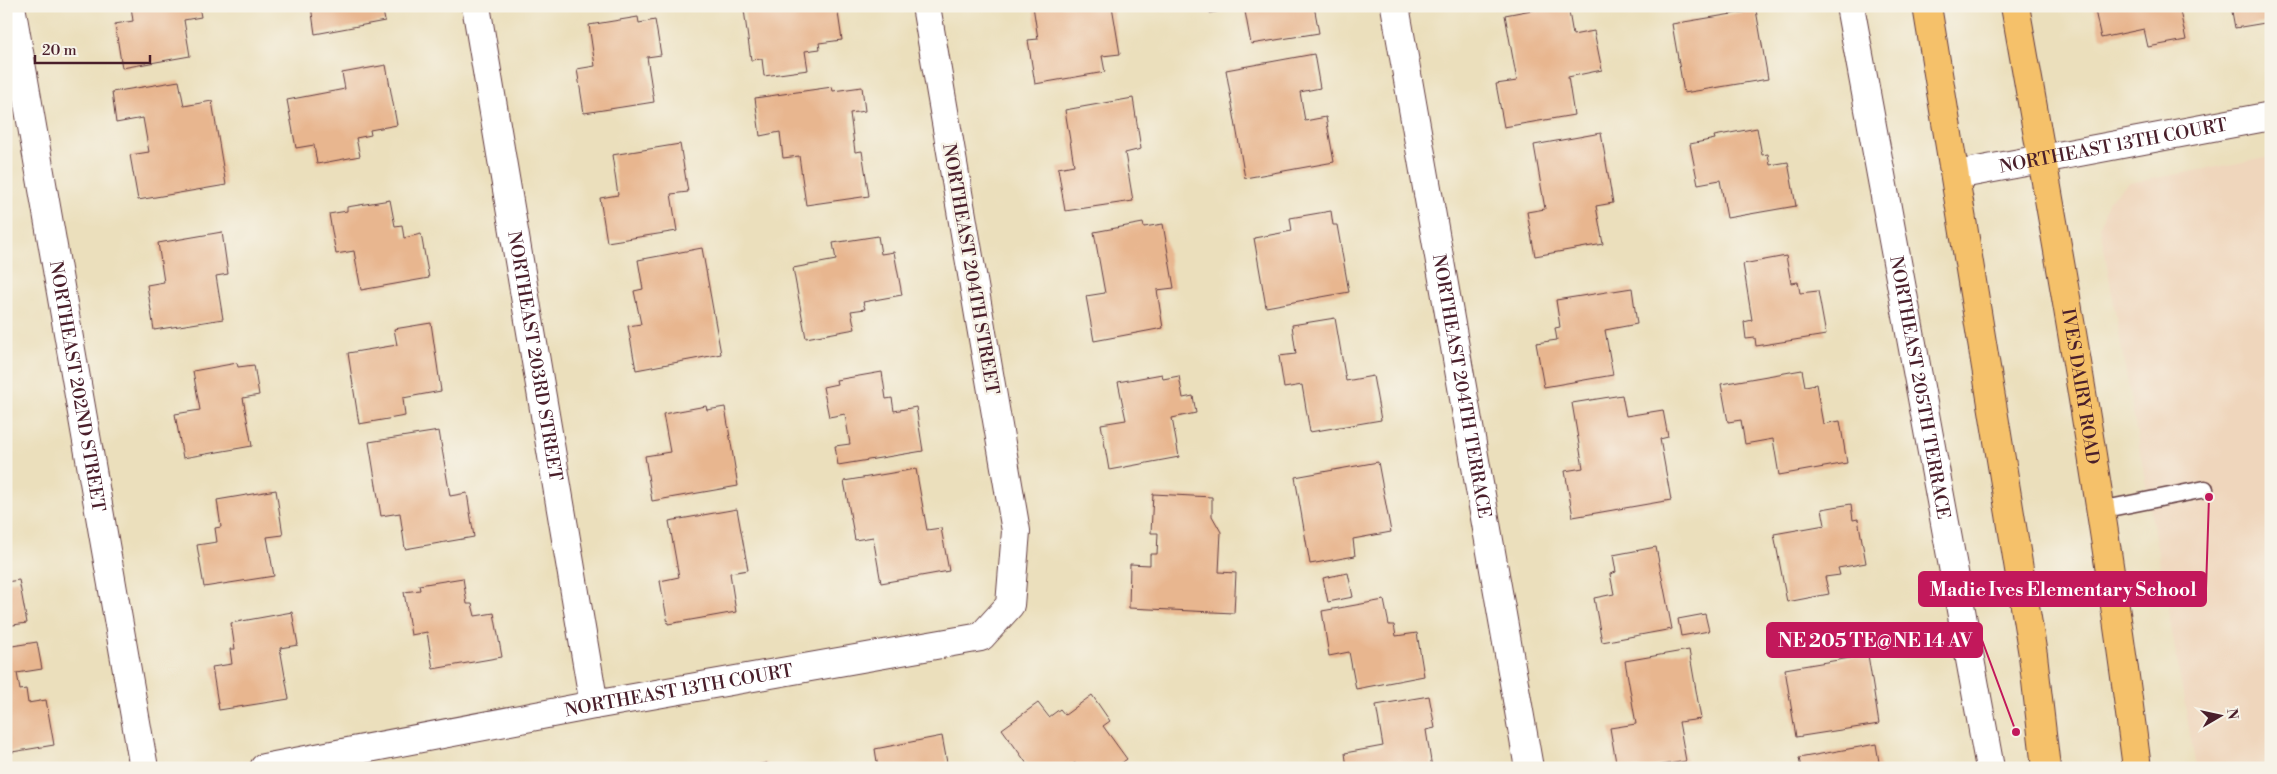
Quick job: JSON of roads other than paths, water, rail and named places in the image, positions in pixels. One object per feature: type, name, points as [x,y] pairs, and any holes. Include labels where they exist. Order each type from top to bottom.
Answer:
[{"type":"main road","points":[[1927,6],[2033,654],[2046,768]]},
{"type":"main road","name":"IVES DAIRY ROAD","points":[[2015,6],[2120,633],[2137,768]]},
{"type":"street","name":"NORTHEAST 202ND STREET","points":[[11,6],[144,768]]},
{"type":"street","name":"NORTHEAST 203RD STREET","points":[[476,6],[594,705]]},
{"type":"street","name":"NORTHEAST 204TH STREET","points":[[926,6],[1016,531]]},
{"type":"street","name":"NORTHEAST 204TH TERRACE","points":[[1395,6],[1529,768]]},
{"type":"street","name":"NORTHEAST 205TH TERRACE","points":[[1850,6],[1990,768]]},
{"type":"street","name":"NORTHEAST 13TH COURT","points":[[1956,175],[2271,116]]},
{"type":"street","name":"NORTHEAST 13TH COURT","points":[[264,768],[371,758],[594,705],[981,637],[1010,605],[1016,531]]},
{"type":"lane","points":[[2100,510],[2205,489]]},
{"type":"place","name":"Madie Ives Elementary School","points":[[2209,497]]},
{"type":"place","name":"NE 205 TE@NE 14 AV","points":[[2016,732]]}]
